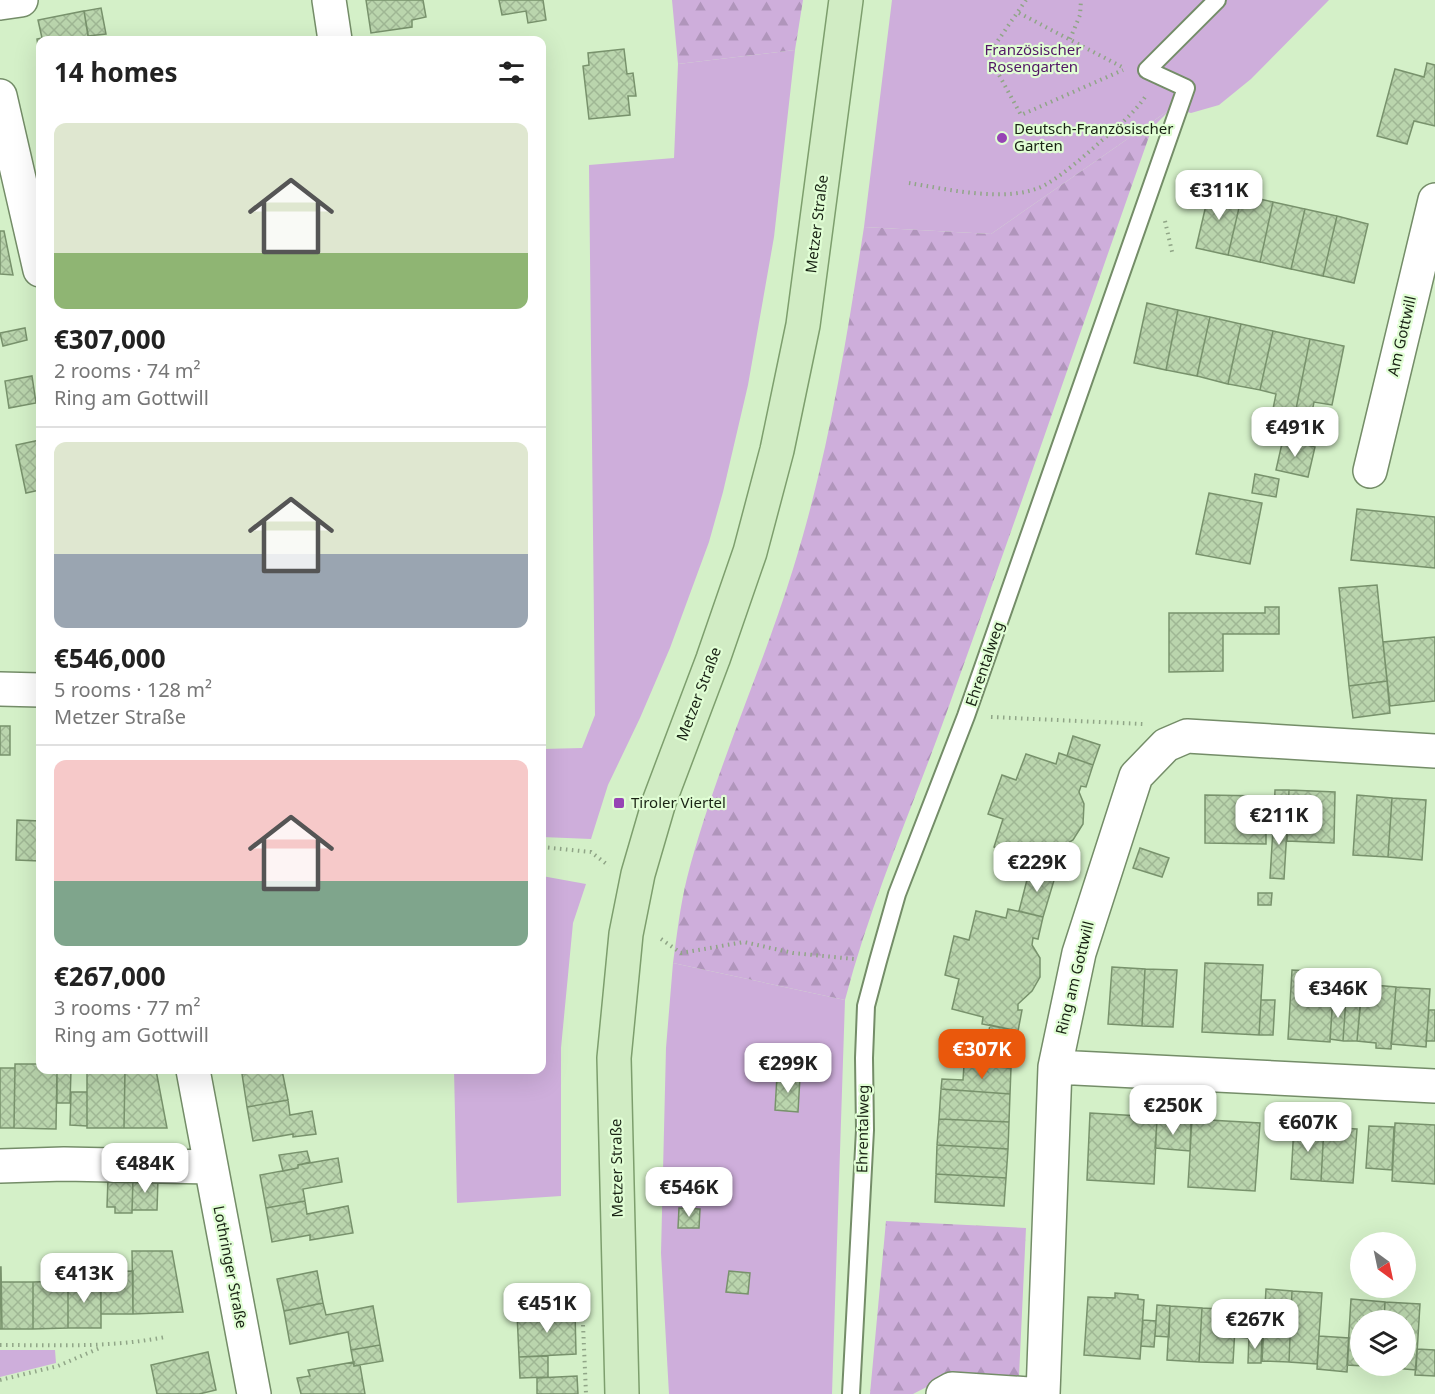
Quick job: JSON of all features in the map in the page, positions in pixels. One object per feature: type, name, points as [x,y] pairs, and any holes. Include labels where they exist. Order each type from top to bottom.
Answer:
[{"type":"main road","name":"Metzer Straße","points":[[622,1394],[614,1058],[626,934],[638,874],[659,802],[713,659],[750,552],[777,450],[803,325],[846,0]]},
{"type":"street","points":[[0,3],[21,0]]},
{"type":"street","points":[[329,0],[334,36]]},
{"type":"street","points":[[0,96],[36,253]]},
{"type":"street","name":"Am Gottwill","points":[[1370,471],[1435,199]]},
{"type":"street","points":[[0,689],[36,690]]},
{"type":"street","name":"Ring am Gottwill","points":[[1043,1394],[1055,1067],[1079,953],[1136,776],[1166,745],[1187,736],[1435,751]]},
{"type":"street","points":[[1055,1067],[1435,1086]]},
{"type":"street","name":"Lothringer Straße","points":[[194,1074],[254,1394]]},
{"type":"street","points":[[0,1166],[64,1164],[211,1167]]},
{"type":"street","points":[[943,1394],[952,1389],[1029,1394]]},
{"type":"lane","name":"Ehrentalweg","points":[[851,1394],[865,1130],[866,1006],[897,894],[966,716],[1186,88],[1147,70],[1217,0]]},
{"type":"path","points":[[1019,13],[1126,68],[1021,115],[988,56],[1026,0]]},
{"type":"path","points":[[1070,39],[1080,15],[1081,0]]},
{"type":"path","points":[[909,183],[981,195],[1035,189],[1045,185],[1080,160],[1144,100]]},
{"type":"path","points":[[966,716],[1152,724]]},
{"type":"path","points":[[546,847],[591,852],[609,866]]},
{"type":"path","points":[[661,939],[681,953],[744,942],[793,953],[878,961]]},
{"type":"path","points":[[582,1300],[586,1394]]},
{"type":"path","points":[[0,1345],[106,1346],[133,1344],[165,1337]]},
{"type":"path","points":[[0,1380],[58,1366],[106,1346]]},
{"type":"green space","points":[[672,0],[803,0],[795,50],[678,64]]},
{"type":"green space","name":"Deutsch-Französischer Garten","points":[[892,0],[1329,0],[1251,79],[1219,105],[1191,113],[1172,108],[991,234],[864,227]]},
{"type":"green space","points":[[795,50],[774,237],[748,385],[723,492],[709,542],[670,648],[608,785],[591,839],[546,837],[546,749],[582,748],[595,715],[589,165],[674,158],[678,64]]},
{"type":"green space","points":[[1172,108],[1152,128],[980,619],[869,921],[845,1000],[673,963],[685,889],[698,839],[793,569],[816,485],[835,400],[864,227],[991,234]]},
{"type":"green space","points":[[546,877],[586,884],[573,923],[561,1048],[561,1196],[457,1203],[454,1074],[546,1074]]},
{"type":"green space","points":[[673,963],[845,1000],[832,1394],[669,1394],[661,1253],[666,1048]]},
{"type":"green space","points":[[886,1221],[1026,1228],[1019,1376],[954,1373],[913,1394],[870,1394]]},
{"type":"green space","points":[[0,1350],[55,1350],[56,1363],[0,1377]]},
{"type":"building","points":[[366,0],[423,0],[426,17],[412,20],[412,27],[371,33]]},
{"type":"building","points":[[499,0],[543,0],[546,20],[528,23],[526,11],[502,15]]},
{"type":"building","points":[[101,8],[106,34],[88,36],[84,11]]},
{"type":"building","points":[[84,11],[88,36],[42,36],[38,20]]},
{"type":"building","points":[[624,49],[627,74],[633,73],[636,96],[628,96],[630,115],[589,119],[583,66],[589,65],[588,53]]},
{"type":"building","points":[[1427,63],[1435,65],[1435,126],[1414,121],[1407,144],[1377,136],[1395,69],[1424,77]]},
{"type":"building","points":[[1210,188],[1242,195],[1228,255],[1196,248]]},
{"type":"building","points":[[1242,195],[1273,202],[1260,262],[1228,255]]},
{"type":"building","points":[[1273,202],[1305,209],[1291,269],[1260,262]]},
{"type":"building","points":[[1305,209],[1337,216],[1323,276],[1291,269]]},
{"type":"building","points":[[1337,216],[1368,224],[1354,283],[1323,276]]},
{"type":"building","points":[[0,231],[4,231],[13,275],[0,274]]},
{"type":"building","points":[[1147,303],[1178,310],[1166,370],[1134,363]]},
{"type":"building","points":[[1178,310],[1210,317],[1197,376],[1166,370]]},
{"type":"building","points":[[1210,317],[1241,324],[1228,384],[1197,376]]},
{"type":"building","points":[[1241,324],[1273,331],[1260,390],[1228,384]]},
{"type":"building","points":[[25,328],[27,340],[3,346],[0,333]]},
{"type":"building","points":[[1273,331],[1310,339],[1295,414],[1273,409],[1276,394],[1260,390]]},
{"type":"building","points":[[1310,339],[1344,346],[1332,405],[1314,402],[1311,417],[1295,414]]},
{"type":"building","points":[[32,376],[36,403],[9,408],[5,381]]},
{"type":"building","points":[[1283,439],[1315,447],[1308,477],[1276,470]]},
{"type":"building","points":[[36,441],[36,491],[26,493],[16,445]]},
{"type":"building","points":[[1255,474],[1279,479],[1276,497],[1252,493]]},
{"type":"building","points":[[1209,493],[1262,503],[1250,564],[1196,554]]},
{"type":"building","points":[[1357,509],[1435,517],[1435,568],[1351,560]]},
{"type":"building","points":[[1377,585],[1387,681],[1349,686],[1339,588]]},
{"type":"building","points":[[1265,607],[1279,607],[1279,634],[1223,634],[1223,671],[1169,672],[1169,613],[1265,613]]},
{"type":"building","points":[[1435,637],[1435,701],[1390,706],[1383,642]]},
{"type":"building","points":[[1387,681],[1390,713],[1353,718],[1349,686]]},
{"type":"building","points":[[0,726],[10,726],[10,755],[0,755]]},
{"type":"building","points":[[1073,736],[1100,745],[1093,765],[1067,756]]},
{"type":"building","points":[[1059,753],[1093,765],[1086,787],[1081,786],[1079,792],[1084,804],[1083,824],[1073,840],[1060,848],[1059,854],[1063,856],[1055,877],[1020,865],[1022,857],[994,847],[1003,819],[988,814],[1002,775],[1016,780],[1026,754],[1056,764]]},
{"type":"building","points":[[1275,790],[1289,790],[1288,813],[1274,812]]},
{"type":"building","points":[[1289,790],[1335,792],[1334,843],[1287,841]]},
{"type":"building","points":[[1205,795],[1266,796],[1266,844],[1205,843]]},
{"type":"building","points":[[1357,795],[1392,798],[1388,857],[1353,855]]},
{"type":"building","points":[[1392,798],[1426,800],[1422,860],[1388,857]]},
{"type":"building","points":[[1274,812],[1288,813],[1284,879],[1270,878]]},
{"type":"building","points":[[17,820],[36,821],[36,861],[16,860]]},
{"type":"building","points":[[1140,848],[1169,858],[1162,877],[1133,868]]},
{"type":"building","points":[[1030,868],[1055,877],[1043,917],[1019,911]]},
{"type":"building","points":[[1258,893],[1272,893],[1271,905],[1258,905]]},
{"type":"building","points":[[1008,909],[1043,917],[1038,939],[1033,938],[1032,945],[1040,958],[1040,977],[1032,991],[1018,1004],[1018,1010],[1022,1010],[1018,1031],[982,1024],[983,1017],[952,1009],[959,979],[945,975],[954,936],[969,940],[976,911],[1006,918]]},
{"type":"building","points":[[1205,963],[1263,965],[1259,1035],[1202,1032]]},
{"type":"building","points":[[1112,967],[1145,969],[1142,1026],[1108,1024]]},
{"type":"building","points":[[1145,969],[1177,970],[1173,1027],[1142,1026]]},
{"type":"building","points":[[1292,970],[1310,971],[1314,977],[1334,979],[1330,1042],[1288,1039]]},
{"type":"building","points":[[1362,984],[1396,987],[1391,1049],[1376,1048],[1376,1043],[1357,1041]]},
{"type":"building","points":[[1396,987],[1430,989],[1426,1047],[1391,1044]]},
{"type":"building","points":[[1333,997],[1346,998],[1343,1041],[1330,1039]]},
{"type":"building","points":[[1346,998],[1361,999],[1357,1041],[1343,1041]]},
{"type":"building","points":[[1261,1000],[1275,1000],[1273,1035],[1259,1035]]},
{"type":"building","points":[[1429,1010],[1435,1010],[1435,1041],[1426,1041]]},
{"type":"building","points":[[990,1025],[1018,1031],[1013,1051],[986,1047]]},
{"type":"building","points":[[986,1047],[1013,1051],[1011,1068],[982,1065]]},
{"type":"building","points":[[15,1064],[36,1064],[36,1074],[57,1074],[56,1129],[14,1128]]},
{"type":"building","points":[[964,1065],[1011,1068],[1010,1094],[941,1089],[942,1079],[963,1080]]},
{"type":"building","points":[[0,1068],[15,1068],[14,1128],[0,1128]]},
{"type":"building","points":[[57,1074],[71,1074],[70,1103],[57,1103]]},
{"type":"building","points":[[87,1074],[125,1074],[124,1128],[87,1128]]},
{"type":"building","points":[[125,1074],[157,1074],[167,1128],[124,1128]]},
{"type":"building","points":[[242,1074],[283,1074],[288,1100],[247,1107]]},
{"type":"building","points":[[777,1076],[800,1077],[798,1112],[775,1110]]},
{"type":"building","points":[[941,1089],[1010,1094],[1009,1122],[939,1119]]},
{"type":"building","points":[[71,1092],[87,1092],[87,1126],[70,1125]]},
{"type":"building","points":[[288,1100],[290,1115],[312,1111],[316,1134],[293,1137],[293,1134],[253,1141],[247,1107]]},
{"type":"building","points":[[1090,1113],[1157,1117],[1154,1184],[1087,1180]]},
{"type":"building","points":[[939,1119],[1009,1122],[1008,1149],[937,1145]]},
{"type":"building","points":[[1192,1119],[1260,1123],[1255,1191],[1188,1187]]},
{"type":"building","points":[[1157,1121],[1191,1123],[1190,1151],[1155,1148]]},
{"type":"building","points":[[1395,1123],[1435,1125],[1435,1184],[1392,1181]]},
{"type":"building","points":[[1294,1125],[1324,1127],[1321,1181],[1291,1179]]},
{"type":"building","points":[[1369,1126],[1394,1127],[1392,1170],[1366,1168]]},
{"type":"building","points":[[1324,1127],[1357,1129],[1353,1183],[1321,1181]]},
{"type":"building","points":[[937,1145],[1008,1149],[1006,1178],[936,1174]]},
{"type":"building","points":[[307,1151],[310,1162],[298,1165],[298,1168],[283,1171],[279,1155]]},
{"type":"building","points":[[338,1158],[342,1182],[303,1189],[305,1201],[266,1208],[260,1175]]},
{"type":"building","points":[[936,1174],[1006,1178],[1004,1206],[935,1202]]},
{"type":"building","points":[[108,1178],[133,1179],[132,1213],[115,1213],[115,1207],[107,1207]]},
{"type":"building","points":[[133,1179],[158,1179],[157,1210],[132,1210]]},
{"type":"building","points":[[305,1201],[307,1214],[348,1206],[353,1233],[310,1240],[310,1235],[272,1242],[266,1208]]},
{"type":"building","points":[[679,1208],[700,1209],[699,1228],[678,1228]]},
{"type":"building","points":[[132,1251],[172,1251],[183,1312],[133,1314]]},
{"type":"building","points":[[1,1267],[2,1329],[0,1329]]},
{"type":"building","points":[[133,1271],[133,1314],[101,1314],[100,1272]]},
{"type":"building","points":[[317,1271],[323,1303],[284,1311],[277,1279]]},
{"type":"building","points":[[729,1271],[750,1273],[748,1294],[726,1292]]},
{"type":"building","points":[[68,1281],[68,1328],[33,1329],[33,1282]]},
{"type":"building","points":[[68,1281],[101,1281],[101,1328],[68,1328]]},
{"type":"building","points":[[1,1282],[33,1282],[33,1329],[2,1329]]},
{"type":"building","points":[[1266,1289],[1292,1291],[1289,1362],[1262,1361]]},
{"type":"building","points":[[1292,1291],[1322,1293],[1317,1364],[1289,1362]]},
{"type":"building","points":[[571,1292],[572,1311],[555,1311],[555,1293]]},
{"type":"building","points":[[1115,1293],[1138,1295],[1138,1299],[1144,1300],[1140,1359],[1084,1355],[1088,1297],[1115,1298]]},
{"type":"building","points":[[1351,1299],[1385,1302],[1385,1310],[1350,1310]]},
{"type":"building","points":[[1385,1302],[1420,1304],[1416,1370],[1416,1310],[1385,1310]]},
{"type":"building","points":[[323,1303],[326,1315],[373,1306],[380,1345],[351,1350],[348,1332],[290,1344],[284,1311]]},
{"type":"building","points":[[1157,1305],[1170,1306],[1169,1337],[1155,1336]]},
{"type":"building","points":[[1170,1306],[1202,1308],[1199,1362],[1167,1360]]},
{"type":"building","points":[[1202,1308],[1236,1310],[1233,1363],[1199,1362]]},
{"type":"building","points":[[1236,1310],[1250,1310],[1249,1338],[1235,1337]]},
{"type":"building","points":[[575,1311],[576,1354],[519,1357],[517,1313]]},
{"type":"building","points":[[1350,1316],[1350,1365],[1347,1365]]},
{"type":"building","points":[[1143,1320],[1156,1321],[1154,1347],[1141,1346]]},
{"type":"building","points":[[1249,1336],[1262,1336],[1261,1363],[1248,1363]]},
{"type":"building","points":[[1319,1336],[1349,1338],[1347,1372],[1317,1369]]},
{"type":"building","points":[[380,1345],[383,1361],[354,1366],[351,1350]]},
{"type":"building","points":[[1417,1349],[1435,1350],[1435,1376],[1416,1375]]},
{"type":"building","points":[[208,1352],[216,1390],[199,1394],[157,1394],[151,1365]]},
{"type":"building","points":[[548,1356],[548,1377],[520,1378],[519,1357]]},
{"type":"building","points":[[354,1362],[354,1366],[360,1365],[365,1394],[301,1394],[297,1378],[310,1376],[308,1370]]},
{"type":"building","points":[[577,1376],[578,1394],[537,1394],[537,1378]]},
{"type":"place","name":"Deutsch-Französischer Garten","points":[[1002,138]]},
{"type":"place","name":"Tiroler Viertel","points":[[619,803]]},
{"type":"park label","name":"Französischer Rosengarten","points":[[1033,58]]}]
